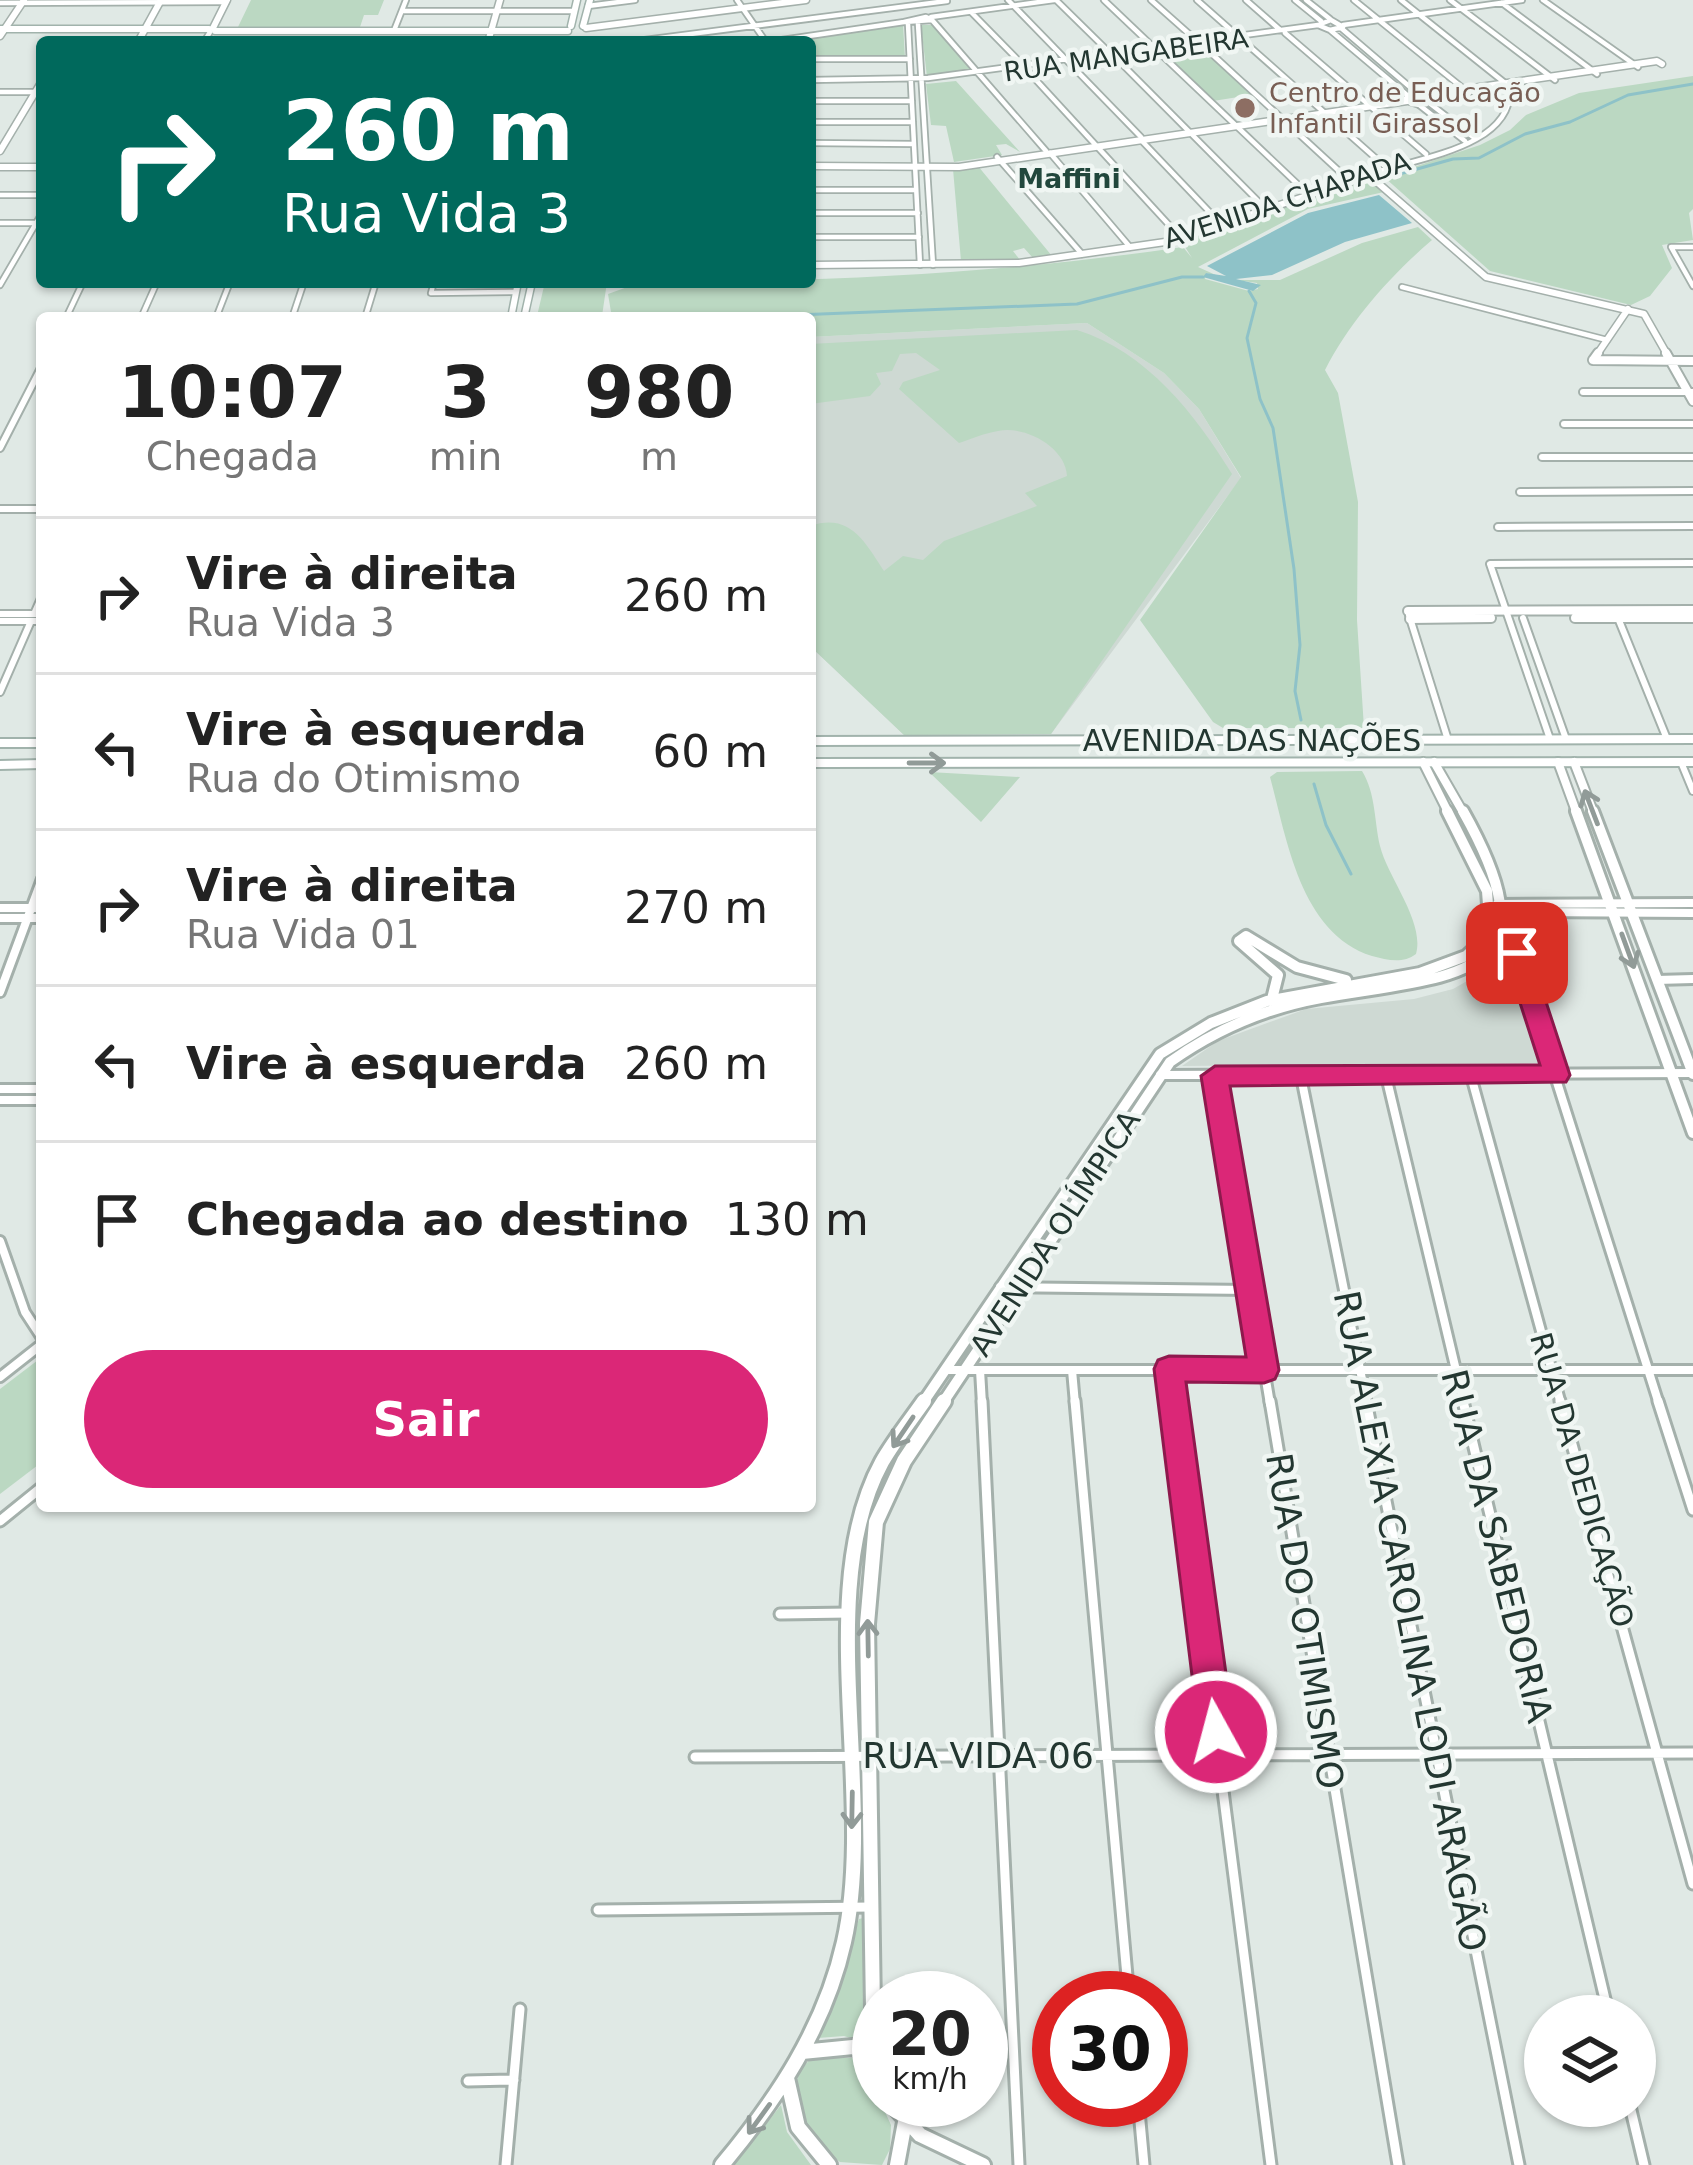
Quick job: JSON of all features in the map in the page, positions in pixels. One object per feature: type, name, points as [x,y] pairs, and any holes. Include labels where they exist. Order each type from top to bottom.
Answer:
[{"type":"street","points":[[395,28],[406,0]]},
{"type":"street","points":[[490,36],[500,0]]},
{"type":"street","points":[[568,36],[577,0]]},
{"type":"street","points":[[584,30],[589,3],[635,0]]},
{"type":"street","points":[[2,31],[584,30],[787,0]]},
{"type":"street","points":[[741,5],[806,0]]},
{"type":"street","points":[[811,36],[1055,0],[1267,210]]},
{"type":"street","points":[[1104,0],[1310,196]]},
{"type":"street","points":[[1151,0],[1351,182]]},
{"type":"street","points":[[1197,0],[1322,111],[1377,176],[1486,277],[1646,316],[1691,395]]},
{"type":"street","points":[[1246,0],[1428,155]]},
{"type":"street","points":[[1295,0],[1406,98],[1465,141]]},
{"type":"street","points":[[1306,0],[1474,138]]},
{"type":"street","points":[[1354,0],[1467,91]]},
{"type":"street","points":[[1401,0],[1507,85]]},
{"type":"street","points":[[1450,0],[1553,78]]},
{"type":"street","points":[[1330,30],[1377,18],[1522,0]]},
{"type":"street","points":[[1544,0],[1636,66]]},
{"type":"street","points":[[141,36],[160,1]]},
{"type":"street","points":[[0,3],[227,1],[208,36]]},
{"type":"street","points":[[677,36],[946,1],[958,13]]},
{"type":"street","points":[[1499,1],[1594,72]]},
{"type":"street","points":[[2,31],[23,2]]},
{"type":"street","points":[[1011,3],[1222,225]]},
{"type":"street","points":[[741,5],[763,36]]},
{"type":"street","points":[[402,11],[574,11]]},
{"type":"street","points":[[971,12],[1181,238]]},
{"type":"street","points":[[906,23],[932,19]]},
{"type":"street","points":[[932,19],[1130,247]]},
{"type":"street","points":[[906,23],[920,265]]},
{"type":"street","points":[[918,24],[933,265]]},
{"type":"street","name":"RUA MANGABEIRA","points":[[908,81],[1339,24]]},
{"type":"street","points":[[2,31],[144,30]]},
{"type":"street","points":[[281,30],[491,30]]},
{"type":"street","points":[[278,36],[281,30]]},
{"type":"street","points":[[69,36],[72,31]]},
{"type":"street","points":[[348,36],[350,31]]},
{"type":"street","points":[[416,36],[418,31]]},
{"type":"street","points":[[816,59],[920,59]]},
{"type":"street","points":[[816,166],[912,166],[998,159],[1636,66]]},
{"type":"street","points":[[816,80],[908,81]]},
{"type":"street","name":"AVENIDA CHAPADA","points":[[816,265],[1019,262],[1181,238],[1377,176],[1474,138],[1509,117],[1514,104],[1507,85]]},
{"type":"street","points":[[0,92],[36,92]]},
{"type":"street","points":[[0,151],[36,97]]},
{"type":"street","points":[[1418,104],[1425,97]]},
{"type":"street","points":[[816,101],[912,101]]},
{"type":"street","points":[[816,122],[913,122]]},
{"type":"street","points":[[816,143],[914,144]]},
{"type":"street","points":[[998,159],[1082,254]]},
{"type":"street","points":[[0,167],[36,167]]},
{"type":"street","points":[[816,190],[916,190]]},
{"type":"street","points":[[0,195],[36,195]]},
{"type":"street","points":[[816,213],[918,213]]},
{"type":"street","points":[[0,223],[36,223]]},
{"type":"street","points":[[0,285],[36,223]]},
{"type":"street","points":[[816,237],[931,240]]},
{"type":"street","points":[[1693,247],[1672,247],[1693,286]]},
{"type":"street","points":[[1402,287],[1607,340]]},
{"type":"street","points":[[432,288],[431,293],[517,288]]},
{"type":"street","points":[[1598,360],[1607,340],[1632,310]]},
{"type":"street","points":[[1598,360],[1632,310]]},
{"type":"street","points":[[1598,360],[1693,362]]},
{"type":"street","points":[[0,448],[36,378]]},
{"type":"street","points":[[1582,392],[1691,395]]},
{"type":"street","points":[[1564,424],[1693,424]]},
{"type":"street","points":[[1542,457],[1693,457]]},
{"type":"street","points":[[1520,492],[1693,491]]},
{"type":"street","points":[[0,509],[36,509]]},
{"type":"street","points":[[1498,527],[1693,526]]},
{"type":"street","points":[[1550,740],[1490,564],[1693,563]]},
{"type":"street","points":[[1506,614],[1523,618],[1693,614]]},
{"type":"street","points":[[1448,740],[1409,615],[1693,614]]},
{"type":"street","points":[[0,618],[36,617]]},
{"type":"street","points":[[1523,618],[1566,739]]},
{"type":"street","points":[[1618,618],[1667,739]]},
{"type":"street","points":[[0,692],[36,619]]},
{"type":"street","points":[[1603,739],[1619,750],[1613,762]]},
{"type":"street","name":"AVENIDA DAS NAÇÕES","points":[[816,741],[1693,739]]},
{"type":"street","points":[[1511,740],[1505,751],[1518,762]]},
{"type":"street","points":[[0,743],[36,743]]},
{"type":"street","points":[[1428,762],[1497,908],[1557,1075],[1693,1510]]},
{"type":"street","points":[[1558,762],[1693,1133]]},
{"type":"street","points":[[1159,1075],[1693,1073],[1574,762]]},
{"type":"street","points":[[1687,762],[1693,790]]},
{"type":"street","name":"AVENIDA DAS NAÇÕES","points":[[816,763],[1687,762]]},
{"type":"street","points":[[0,764],[36,764]]},
{"type":"street","points":[[1497,908],[1693,903]]},
{"type":"street","points":[[0,908],[36,908]]},
{"type":"street","name":"AVENIDA OLÍMPICA","points":[[722,2165],[802,2051],[850,1907],[854,1549],[881,1464],[1160,1054],[1201,1027],[1269,1001],[1444,969],[1477,942],[1497,908]]},
{"type":"street","name":"AVENIDA OLÍMPICA","points":[[875,1971],[867,1624],[877,1522],[904,1460],[972,1370],[1159,1075],[1183,1052],[1250,1018],[1320,998],[1412,989],[1450,978],[1485,952],[1500,929],[1497,908]]},
{"type":"street","points":[[1629,908],[1693,913]]},
{"type":"street","points":[[0,992],[27,918],[36,909]]},
{"type":"street","points":[[0,918],[36,918]]},
{"type":"street","name":"AVENIDA OLÍMPICA","points":[[1269,1001],[1279,982],[1275,968],[1243,939],[1297,968],[1355,982]]},
{"type":"street","points":[[1657,980],[1693,980]]},
{"type":"street","name":"RUA DO OTIMISMO","points":[[1215,1076],[1398,2165]]},
{"type":"street","name":"RUA DA SABEDORIA","points":[[1386,1076],[1604,1995]]},
{"type":"street","name":"RUA DA DEDICAÇÃO","points":[[1471,1076],[1693,1884]]},
{"type":"street","name":"RUA ALEXIA CAROLINA LODI ARAGÃO","points":[[1301,1077],[1519,2165]]},
{"type":"street","points":[[0,1089],[36,1089]]},
{"type":"street","points":[[0,1100],[36,1100]]},
{"type":"street","points":[[0,1241],[36,1330]]},
{"type":"street","points":[[1000,1288],[1250,1290]]},
{"type":"street","points":[[0,1377],[36,1346]]},
{"type":"street","points":[[1169,1369],[1271,2165]]},
{"type":"street","points":[[945,1370],[1693,1370]]},
{"type":"street","points":[[972,1370],[1001,1755],[1019,2165]]},
{"type":"street","points":[[1072,1370],[1127,1971]]},
{"type":"street","points":[[0,1521],[36,1492]]},
{"type":"street","points":[[781,1614],[850,1613]]},
{"type":"street","name":"RUA VIDA 06","points":[[694,1757],[1693,1754]]},
{"type":"street","points":[[598,1910],[874,1907]]},
{"type":"street","points":[[506,2165],[520,2009]]},
{"type":"street","points":[[802,2051],[852,2047]]},
{"type":"street","points":[[787,2078],[795,2123],[812,2151],[829,2165]]},
{"type":"street","points":[[467,2081],[514,2080]]},
{"type":"street","points":[[897,2165],[904,2127]]},
{"type":"street","points":[[911,2127],[927,2140],[983,2165]]},
{"type":"street","points":[[1140,2127],[1144,2165]]},
{"type":"street","points":[[1635,2127],[1644,2165]]},
{"type":"shaded area","points":[[1087,323],[1164,373],[1199,409],[1241,478],[1051,734],[904,735],[816,652],[816,337]]},
{"type":"shaded area","points":[[1506,939],[1542,1063],[1182,1066],[1218,1041],[1306,1009],[1414,999],[1453,989],[1476,976]]},
{"type":"green space","points":[[251,0],[384,0],[378,15],[364,15],[360,27],[238,27]]},
{"type":"green space","points":[[903,24],[905,58],[816,58],[816,36]]},
{"type":"green space","points":[[921,25],[934,25],[972,72],[927,77]]},
{"type":"green space","points":[[1198,45],[1251,95],[1213,101],[1161,50]]},
{"type":"green space","points":[[1693,76],[1693,209],[1689,213],[1693,240],[1662,245],[1672,268],[1650,296],[1631,305],[1490,271],[1384,177],[1480,145],[1510,130],[1526,115],[1579,93]]},
{"type":"green space","points":[[956,81],[1020,152],[1006,144],[996,145],[1002,155],[954,162],[946,126],[931,125],[926,84]]},
{"type":"green space","points":[[978,166],[1052,256],[1033,258],[1024,248],[1013,251],[1020,260],[961,261],[953,169]]},
{"type":"green space","points":[[1362,180],[1372,181],[1384,192],[1308,209],[1198,267],[1218,276],[1206,273],[1205,279],[1249,291],[1258,289],[1257,283],[1236,280],[1280,280],[1362,243],[1418,227],[1432,240],[1372,300],[1325,370],[1338,393],[1358,502],[1357,620],[1364,728],[1223,728],[1213,722],[1140,620],[1241,477],[1199,409],[1164,373],[1087,323],[816,337],[816,312],[611,312],[608,294],[624,288],[816,288],[816,279],[1046,264],[1183,247],[1192,258],[1182,242]]},
{"type":"green space","points":[[544,288],[606,288],[603,312],[538,312]]},
{"type":"green space","points":[[1077,330],[1126,353],[1147,369],[1202,429],[1232,474],[1051,734],[904,735],[816,652],[816,525],[836,523],[855,532],[884,571],[903,556],[923,560],[944,541],[1037,506],[1025,493],[1067,476],[1052,447],[1020,431],[993,432],[959,443],[899,389],[903,382],[940,370],[916,353],[900,354],[892,371],[876,373],[881,384],[870,396],[816,403],[816,344]]},
{"type":"green space","points":[[1362,771],[1384,859],[1415,928],[1416,954],[1406,959],[1372,956],[1328,927],[1300,881],[1270,777],[1277,772]]},
{"type":"green space","points":[[929,772],[1020,777],[981,822]]},
{"type":"green space","points":[[36,1362],[36,1467],[0,1494],[0,1389]]},
{"type":"green space","points":[[863,1918],[864,1971],[852,1971],[852,2039],[818,2038]]},
{"type":"green space","points":[[814,2057],[852,2058],[852,2127],[891,2127],[890,2149],[882,2165],[840,2162],[818,2140],[797,2096],[802,2068]]},
{"type":"green space","points":[[781,2105],[787,2132],[811,2165],[734,2165]]},
{"type":"water","points":[[1379,195],[1412,223],[1345,242],[1272,275],[1236,279],[1261,285],[1253,291],[1203,277],[1206,273],[1226,276],[1207,266],[1308,213]]},
{"type":"waterway","points":[[1385,178],[1453,159],[1479,158],[1525,134],[1570,122],[1628,95],[1693,84]]},
{"type":"waterway","points":[[816,314],[1077,304],[1182,277],[1203,277]]},
{"type":"waterway","points":[[1249,291],[1256,303],[1247,338],[1260,399],[1273,428],[1294,569],[1300,645],[1295,691],[1301,720]]},
{"type":"waterway","points":[[1314,784],[1326,825],[1351,874]]},
{"type":"place","name":"Centro de Educação Infantil Girassol","points":[[1245,108]]},
{"type":"district","name":"Maffini","points":[[1069,178]]},
{"type":"route","points":[[1216,1732],[1169,1369],[1264,1370],[1215,1076],[1557,1075],[1517,953]]}]
